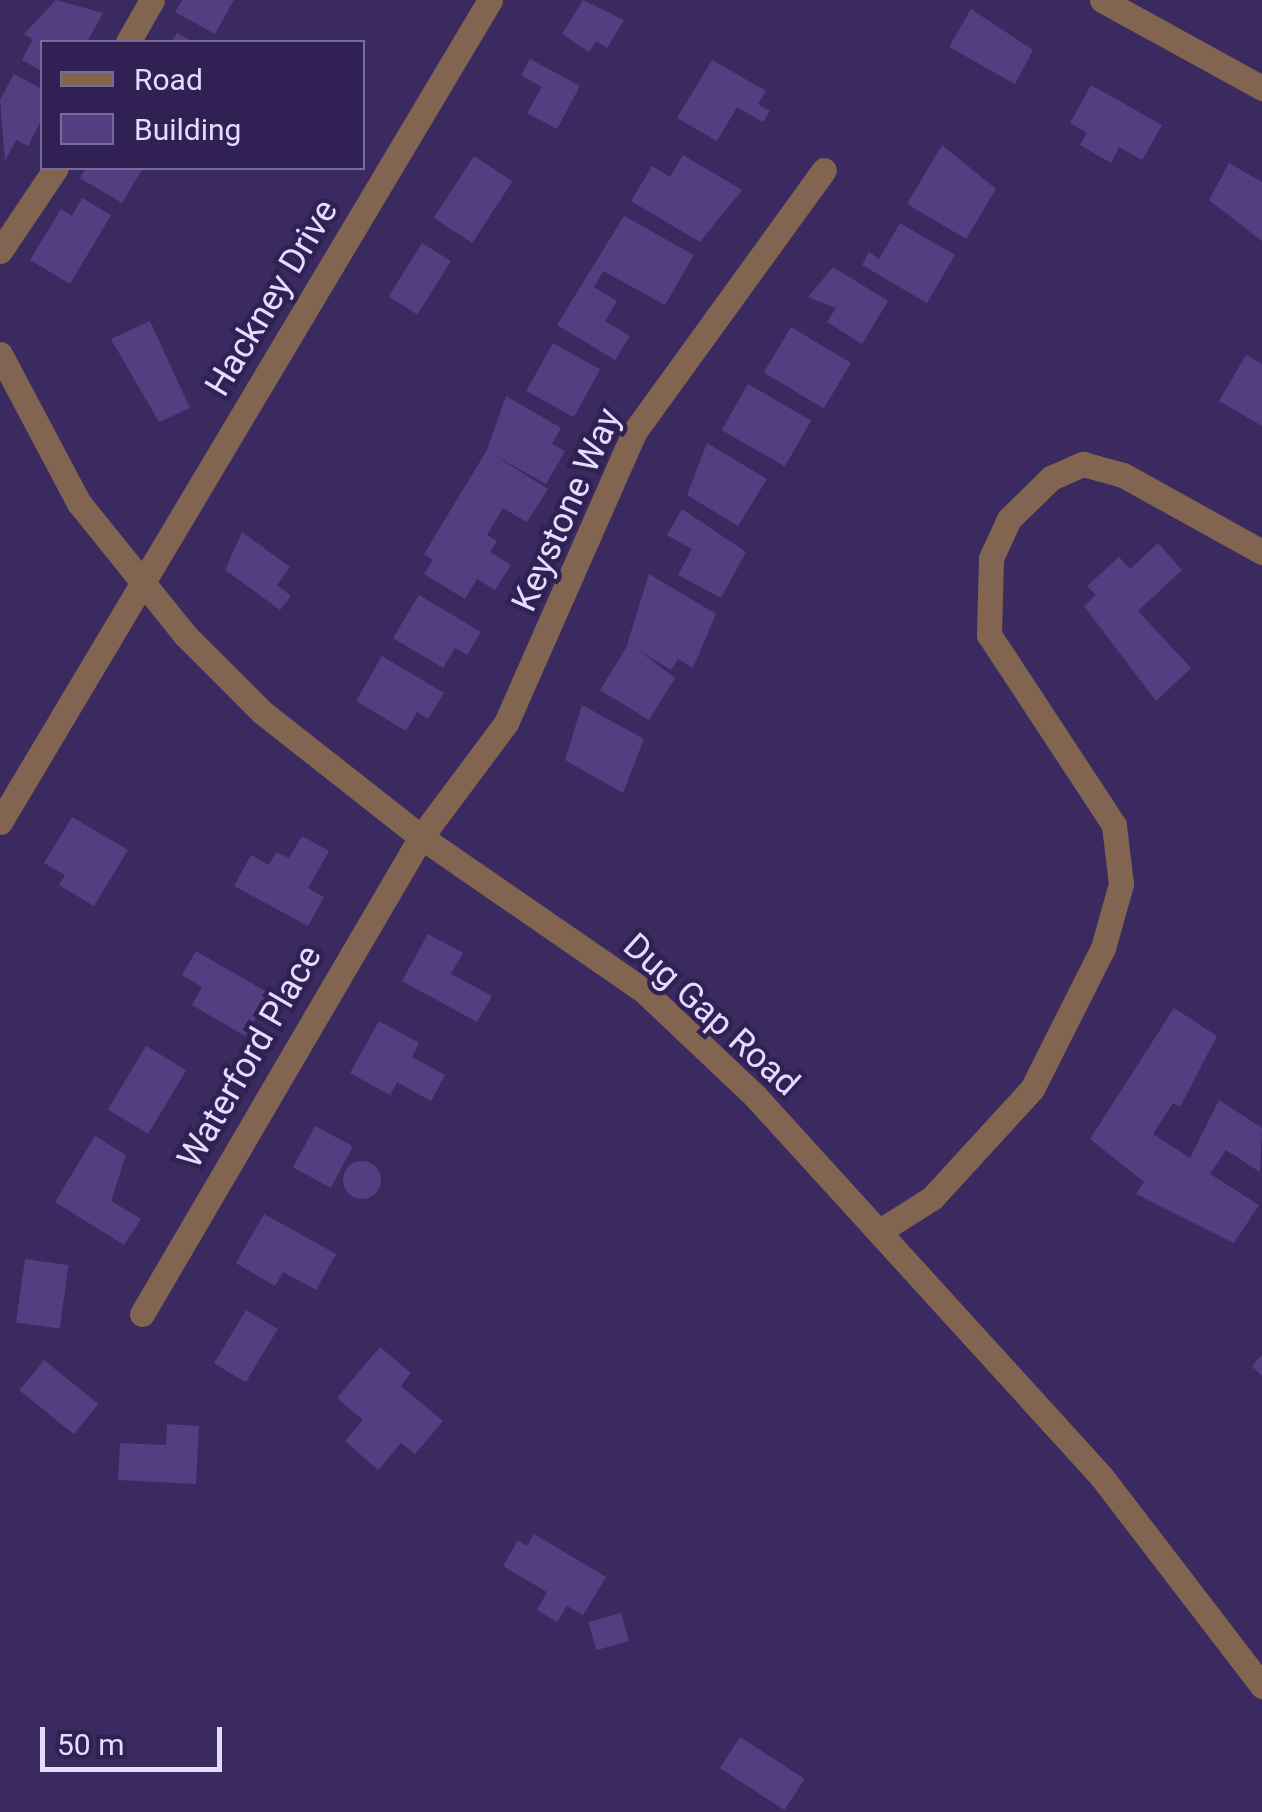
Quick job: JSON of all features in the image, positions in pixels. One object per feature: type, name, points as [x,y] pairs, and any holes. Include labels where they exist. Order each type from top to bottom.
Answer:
[{"type":"street","points":[[129,40],[152,0]]},
{"type":"street","name":"Hackney Drive","points":[[0,822],[490,0]]},
{"type":"street","points":[[1104,0],[1262,88]]},
{"type":"street","points":[[0,250],[55,170]]},
{"type":"street","name":"Keystone Way","points":[[421,837],[506,723],[636,431],[824,170]]},
{"type":"street","name":"Dug Gap Road","points":[[0,354],[79,503],[262,712],[421,837],[644,992],[883,1229],[1102,1476],[1262,1686]]},
{"type":"street","points":[[883,1229],[932,1198],[1032,1089],[1104,948],[1121,884],[1114,824],[989,635],[991,558],[1009,520],[1051,478],[1083,464],[1123,475],[1262,552]]},
{"type":"street","name":"Waterford Place","points":[[142,1314],[421,837]]},
{"type":"building","points":[[56,0],[103,13],[88,40],[40,40],[40,70],[22,60],[33,39],[24,34]]},
{"type":"building","points":[[182,0],[234,0],[215,34],[175,12]]},
{"type":"building","points":[[583,0],[624,20],[607,48],[596,41],[589,52],[562,34]]},
{"type":"building","points":[[971,9],[1033,50],[1015,84],[949,47]]},
{"type":"building","points":[[530,59],[580,86],[557,129],[527,113],[542,87],[521,75]]},
{"type":"building","points":[[712,60],[766,91],[758,104],[770,111],[763,122],[737,107],[717,141],[677,118]]},
{"type":"building","points":[[14,74],[40,88],[40,123],[28,146],[16,140],[5,161],[0,100]]},
{"type":"building","points":[[1091,85],[1162,125],[1142,160],[1119,147],[1111,163],[1080,145],[1087,133],[1070,123]]},
{"type":"building","points":[[942,145],[996,189],[966,239],[907,204]]},
{"type":"building","points":[[683,155],[742,190],[700,242],[631,201],[652,166],[670,177]]},
{"type":"building","points":[[474,156],[513,181],[472,243],[434,218]]},
{"type":"building","points":[[1229,163],[1262,182],[1262,241],[1209,200]]},
{"type":"building","points":[[85,170],[142,170],[122,203],[80,178]]},
{"type":"building","points":[[82,198],[111,215],[70,284],[30,260],[61,209],[72,216]]},
{"type":"building","points":[[624,216],[694,255],[665,305],[603,271],[594,287],[617,301],[605,321],[630,336],[615,360],[557,325]]},
{"type":"building","points":[[900,223],[955,255],[927,303],[862,265],[869,252],[879,259]]},
{"type":"building","points":[[422,243],[451,261],[417,314],[389,296]]},
{"type":"building","points":[[833,267],[888,301],[862,344],[827,322],[836,308],[808,297]]},
{"type":"building","points":[[150,321],[190,408],[159,422],[111,339]]},
{"type":"building","points":[[791,327],[851,363],[824,408],[764,372]]},
{"type":"building","points":[[553,343],[600,369],[574,417],[526,391]]},
{"type":"building","points":[[1246,355],[1262,364],[1262,426],[1219,401]]},
{"type":"building","points":[[748,384],[811,421],[785,466],[722,430]]},
{"type":"building","points":[[506,396],[561,428],[552,444],[565,451],[546,484],[492,454],[548,489],[527,522],[503,508],[487,535],[497,541],[490,552],[511,565],[495,590],[477,579],[465,599],[424,574],[433,560],[424,554],[487,450]]},
{"type":"building","points":[[707,443],[767,479],[738,526],[687,495]]},
{"type":"building","points":[[682,509],[746,552],[721,598],[678,575],[692,549],[667,535]]},
{"type":"building","points":[[242,532],[290,567],[277,585],[291,596],[280,610],[225,570]]},
{"type":"building","points":[[1158,543],[1182,570],[1138,611],[1191,668],[1156,701],[1084,606],[1096,595],[1087,586],[1119,557],[1130,569]]},
{"type":"building","points":[[649,574],[716,614],[693,668],[678,659],[671,670],[638,650],[675,678],[649,720],[600,690],[626,648]]},
{"type":"building","points":[[419,595],[481,632],[467,655],[455,648],[443,668],[393,638]]},
{"type":"building","points":[[382,656],[444,693],[428,719],[417,712],[406,731],[356,701]]},
{"type":"building","points":[[582,705],[644,739],[623,793],[565,760]]},
{"type":"building","points":[[72,817],[128,850],[94,906],[59,885],[65,875],[44,863]]},
{"type":"building","points":[[302,836],[329,851],[308,888],[324,897],[308,926],[234,886],[251,855],[269,865],[276,852],[289,858]]},
{"type":"building","points":[[428,934],[463,953],[451,974],[492,996],[477,1022],[402,981]]},
{"type":"building","points":[[196,951],[270,994],[245,1036],[192,1005],[202,987],[182,975]]},
{"type":"building","points":[[1174,1008],[1217,1036],[1180,1107],[1173,1103],[1153,1134],[1190,1158],[1219,1100],[1262,1128],[1260,1172],[1226,1150],[1210,1174],[1259,1205],[1234,1243],[1136,1194],[1144,1182],[1090,1139]]},
{"type":"building","points":[[379,1021],[419,1043],[412,1057],[445,1075],[431,1101],[397,1082],[390,1095],[350,1073]]},
{"type":"building","points":[[146,1046],[186,1070],[148,1134],[108,1109]]},
{"type":"building","points":[[315,1126],[353,1146],[331,1188],[293,1167]]},
{"type":"building","points":[[95,1136],[126,1155],[111,1201],[141,1219],[124,1245],[55,1202]]},
{"type":"building","points":[[362,1161],[375,1167],[381,1180],[375,1193],[362,1199],[349,1193],[343,1180],[349,1167]]},
{"type":"building","points":[[264,1214],[336,1254],[316,1290],[283,1272],[275,1286],[236,1263]]},
{"type":"building","points":[[25,1259],[69,1265],[60,1329],[16,1322]]},
{"type":"building","points":[[246,1310],[278,1329],[246,1382],[214,1363]]},
{"type":"building","points":[[380,1347],[411,1373],[401,1386],[443,1421],[415,1454],[401,1443],[378,1470],[345,1441],[363,1420],[337,1398]]},
{"type":"building","points":[[1262,1355],[1262,1376],[1252,1366]]},
{"type":"building","points":[[44,1360],[98,1404],[74,1434],[19,1390]]},
{"type":"building","points":[[167,1424],[199,1426],[196,1484],[118,1480],[120,1443],[166,1445]]},
{"type":"building","points":[[534,1534],[606,1577],[583,1615],[567,1606],[557,1622],[537,1610],[547,1592],[503,1566],[518,1540],[527,1546]]},
{"type":"building","points":[[621,1613],[629,1641],[596,1650],[588,1622]]},
{"type":"building","points":[[740,1737],[805,1779],[784,1810],[720,1768]]}]
